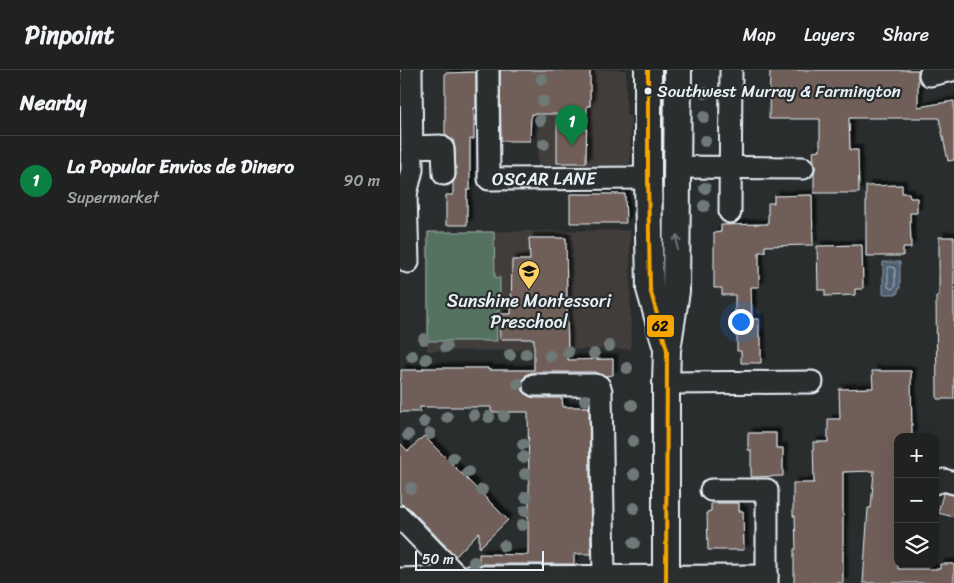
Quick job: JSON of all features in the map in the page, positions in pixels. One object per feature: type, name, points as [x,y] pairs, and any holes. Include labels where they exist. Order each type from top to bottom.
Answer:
[{"type":"main road","points":[[648,70],[650,289],[667,350]]},
{"type":"main road","points":[[666,580],[666,383],[667,350],[676,291],[678,70]]},
{"type":"street","points":[[408,262],[403,200],[412,176],[411,70]]},
{"type":"street","name":"OSCAR LANE","points":[[488,70],[488,179],[648,178]]},
{"type":"street","points":[[730,212],[731,70]]},
{"type":"street","points":[[930,75],[952,70]]},
{"type":"street","points":[[412,146],[440,146],[443,149],[444,174]]},
{"type":"street","points":[[677,167],[803,168]]},
{"type":"street","points":[[666,383],[812,382]]},
{"type":"street","points":[[534,385],[594,385],[599,386],[601,391],[603,579]]},
{"type":"street","points":[[939,482],[944,480],[954,483]]},
{"type":"street","points":[[400,579],[458,577],[557,580],[767,580],[767,490],[711,490]]},
{"type":"street","points":[[403,527],[458,577]]},
{"type":"shaded area","points":[[538,70],[626,70],[626,115],[631,116],[630,170],[538,171]]},
{"type":"shaded area","name":"Sunshine Montessori Preschool","points":[[630,230],[631,349],[427,351],[426,232]]},
{"type":"green space","points":[[428,232],[494,232],[495,277],[500,278],[500,311],[496,312],[497,341],[428,341]]},
{"type":"water","points":[[883,262],[900,262],[900,289],[898,289],[898,294],[883,294]]},
{"type":"building","points":[[500,70],[590,70],[590,106],[587,106],[586,163],[557,163],[557,114],[531,114],[530,141],[501,141]]},
{"type":"building","points":[[770,70],[918,70],[918,107],[954,101],[954,160],[948,161],[939,118],[849,118],[850,150],[858,150],[859,193],[814,193],[815,168],[813,151],[820,150],[820,119],[769,119]]},
{"type":"building","points":[[476,72],[476,108],[474,108],[474,139],[470,139],[470,190],[467,190],[467,225],[446,225],[446,195],[453,195],[453,182],[456,174],[453,139],[445,135],[445,73]]},
{"type":"building","points":[[902,185],[902,193],[909,193],[910,198],[917,198],[917,213],[910,213],[911,248],[903,248],[903,256],[866,256],[866,186]]},
{"type":"building","points":[[570,194],[625,194],[626,223],[570,223]]},
{"type":"building","points":[[812,195],[813,245],[765,246],[765,252],[759,252],[759,287],[751,287],[752,319],[759,319],[761,363],[741,363],[741,351],[737,351],[737,336],[735,336],[735,295],[722,295],[722,288],[714,288],[714,233],[721,232],[721,225],[768,224],[768,203],[774,203],[774,196]]},
{"type":"building","points":[[939,237],[954,237],[954,399],[937,399],[936,296],[939,296]]},
{"type":"building","points":[[529,238],[566,238],[568,360],[613,359],[613,375],[605,376],[594,372],[534,372],[527,374],[523,379],[522,385],[523,391],[528,396],[534,398],[562,398],[563,407],[589,407],[591,554],[574,554],[574,564],[479,564],[479,554],[528,555],[528,412],[491,412],[491,407],[420,407],[420,412],[400,412],[401,370],[488,368],[488,370],[534,370],[534,339],[500,339],[499,314],[511,314],[512,260],[530,260]]},
{"type":"building","points":[[862,245],[863,289],[855,289],[855,295],[825,296],[825,290],[818,290],[817,246]]},
{"type":"building","points":[[872,371],[911,371],[912,433],[894,433],[894,568],[940,569],[940,564],[954,564],[954,583],[863,583],[868,508],[871,508],[874,471],[843,472],[843,583],[794,583],[794,549],[796,549],[793,483],[814,483],[813,442],[828,442],[828,419],[840,419],[839,389],[873,388]]},
{"type":"building","points":[[748,433],[776,433],[776,448],[783,448],[783,476],[751,477],[751,450],[748,450]]},
{"type":"building","points":[[424,436],[508,520],[479,548],[479,532],[456,556],[409,508],[400,503],[400,443],[408,451]]},
{"type":"building","points":[[943,494],[954,495],[954,517],[939,513]]},
{"type":"building","points":[[711,503],[739,503],[739,511],[743,511],[744,550],[708,550],[707,512],[711,511]]},
{"type":"transit line","name":"62","points":[[648,70],[650,289],[667,350],[666,583]]},
{"type":"place","name":"Southwest Murray & Farmington","points":[[648,91]]},
{"type":"place","name":"La Popular Envios de Dinero","points":[[572,146]]},
{"type":"place","name":"Sunshine Montessori Preschool","points":[[529,290]]}]
